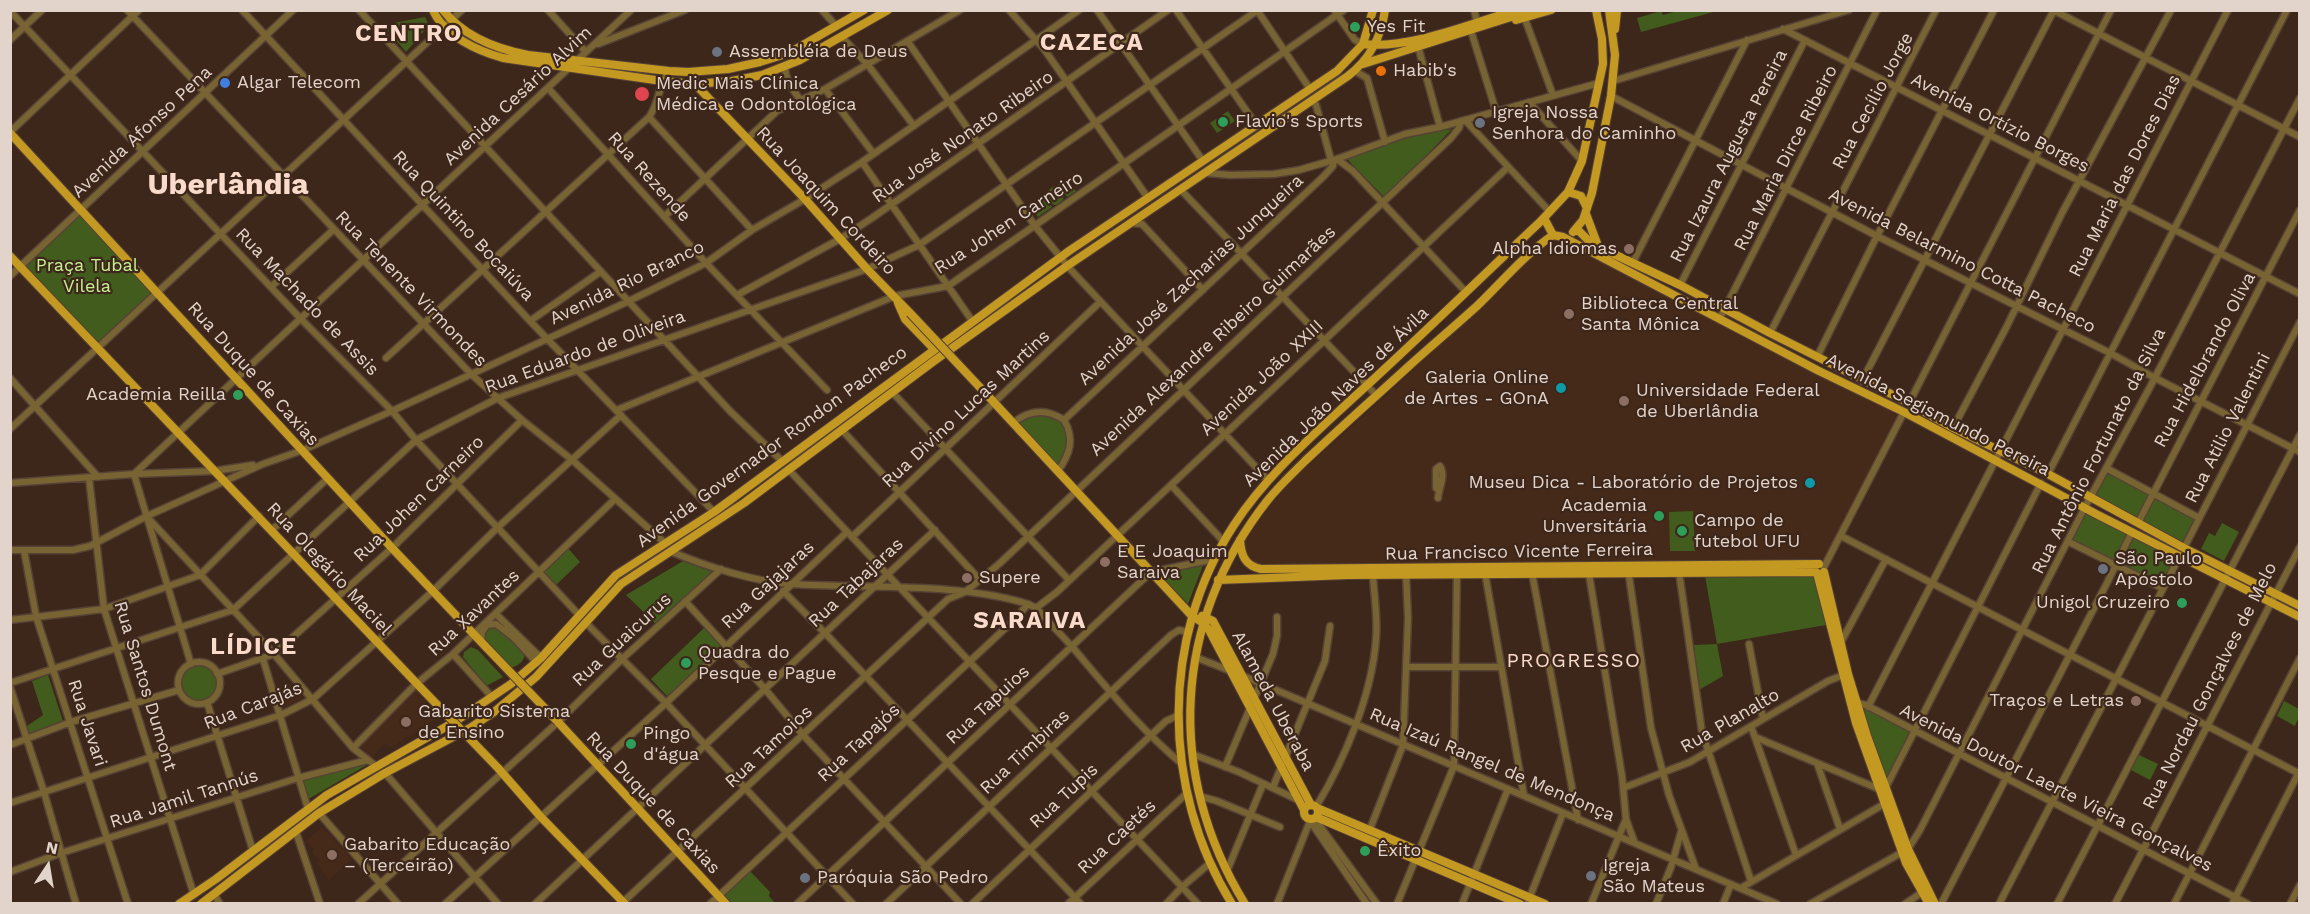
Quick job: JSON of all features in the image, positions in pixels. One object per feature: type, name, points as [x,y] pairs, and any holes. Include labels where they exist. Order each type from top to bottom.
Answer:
[{"type":"main road","points":[[433,10],[444,27],[463,40],[498,57],[525,63],[695,84],[754,77],[785,67],[843,38],[888,10]]},
{"type":"main road","points":[[443,10],[451,21],[503,50],[528,55],[669,71],[716,71],[789,53],[864,10]]},
{"type":"main road","name":"Avenida Governador Rondon Pacheco","points":[[180,903],[194,895],[327,795],[456,721],[492,697],[539,661],[613,578],[714,512],[1060,257],[1346,64],[1360,43],[1373,10]]},
{"type":"main road","name":"Avenida Governador Rondon Pacheco","points":[[201,903],[319,813],[385,773],[470,728],[494,712],[536,677],[619,586],[744,503],[892,392],[1067,266],[1313,101],[1358,68],[1375,46],[1385,10]]},
{"type":"main road","points":[[1358,68],[1418,46],[1471,31],[1506,10]]},
{"type":"main road","points":[[1481,23],[1516,10]]},
{"type":"main road","points":[[1360,43],[1375,46],[1419,38],[1533,10]]},
{"type":"main road","points":[[1481,23],[1525,19],[1551,10]]},
{"type":"main road","points":[[1596,10],[1603,50],[1599,85],[1582,161],[1568,192],[1547,215],[1553,234],[1563,237],[1575,231],[1586,212],[1597,171],[1613,81],[1617,10]]},
{"type":"main road","points":[[1610,10],[1614,36]]},
{"type":"main road","name":"Rua Joaquim Cordeiro","points":[[695,84],[1192,614]]},
{"type":"main road","points":[[1599,85],[1603,93],[1611,96]]},
{"type":"main road","name":"Rua Duque de Caxias","points":[[10,133],[159,292],[392,548],[726,903]]},
{"type":"main road","points":[[1568,192],[1581,196],[1598,246]]},
{"type":"main road","name":"Avenida João Naves de Ávila","points":[[1232,903],[1210,863],[1197,831],[1182,764],[1179,715],[1181,671],[1192,614],[1215,559],[1248,505],[1268,480],[1547,215]]},
{"type":"main road","name":"Avenida Segismundo Pereira","points":[[1575,231],[1579,231],[1589,242],[1680,285],[1953,428],[2048,474],[2138,523],[2224,579],[2300,617]]},
{"type":"main road","name":"Avenida João Naves de Ávila","points":[[1245,903],[1227,872],[1211,837],[1199,796],[1192,754],[1190,710],[1195,657],[1204,620],[1218,580],[1240,539],[1280,486],[1360,410],[1477,306],[1535,248],[1553,234]]},
{"type":"main road","name":"Avenida Segismundo Pereira","points":[[1563,237],[2132,532],[2229,570],[2300,606]]},
{"type":"main road","name":"Rua Olegário Maciel","points":[[10,256],[259,516],[623,903]]},
{"type":"main road","points":[[895,296],[905,319],[934,349]]},
{"type":"main road","points":[[1353,398],[1360,410]]},
{"type":"main road","points":[[1918,420],[1923,411]]},
{"type":"main road","name":"Rua Francisco Vicente Ferreira","points":[[1240,539],[1242,557],[1252,568],[1316,573],[1373,575],[1457,570],[1485,573],[1589,574],[1628,569]]},
{"type":"main road","points":[[1628,569],[1679,572],[1820,568]]},
{"type":"main road","points":[[1820,568],[1841,642],[1845,674]]},
{"type":"main road","points":[[1820,568],[1853,702],[1921,893],[1935,903]]},
{"type":"main road","name":"Rua Francisco Vicente Ferreira","points":[[1218,580],[1316,573],[1457,570],[1820,568]]},
{"type":"main road","points":[[1192,614],[1204,620]]},
{"type":"main road","name":"Alameda Uberaba","points":[[1204,620],[1300,801],[1312,813]]},
{"type":"main road","name":"Alameda Uberaba","points":[[1204,620],[1213,621],[1286,756],[1312,813]]},
{"type":"main road","points":[[1883,788],[1884,804],[1905,850],[1935,903]]},
{"type":"main road","points":[[1312,813],[1370,829],[1418,854]]},
{"type":"main road","points":[[1312,813],[1528,900],[1545,903]]},
{"type":"main road","points":[[1473,877],[1520,903]]},
{"type":"street","points":[[10,40],[42,10]]},
{"type":"street","points":[[10,133],[71,76],[130,13],[139,10]]},
{"type":"street","name":"Rua Quintino Bocaiúva","points":[[242,10],[531,321],[714,512]]},
{"type":"street","name":"Avenida Afonso Pena","points":[[10,276],[293,10]]},
{"type":"street","points":[[359,10],[600,272],[701,377],[730,411],[782,461]]},
{"type":"street","points":[[10,429],[98,350],[462,10]]},
{"type":"street","points":[[548,10],[586,52]]},
{"type":"street","points":[[595,45],[685,10]]},
{"type":"street","points":[[822,10],[836,26]]},
{"type":"street","points":[[665,216],[775,112],[825,89],[960,10]]},
{"type":"street","points":[[1009,10],[1037,40],[1148,198]]},
{"type":"street","points":[[1017,19],[1020,10]]},
{"type":"street","name":"Avenida Rio Branco","points":[[263,464],[303,450],[392,411],[629,302],[706,263],[752,230],[862,162],[1079,10]]},
{"type":"street","points":[[1097,10],[1203,161]]},
{"type":"street","name":"Rua José Nonato Ribeiro","points":[[736,295],[840,239],[1168,10]]},
{"type":"street","points":[[1176,10],[1257,126]]},
{"type":"street","name":"Rua Johen Carneiro","points":[[619,412],[895,296],[948,286],[1285,52],[1336,13],[1344,10]]},
{"type":"street","points":[[1474,10],[1481,23]]},
{"type":"street","points":[[1613,81],[1849,10]]},
{"type":"street","name":"Rua Maria Dirce Ribeiro","points":[[1720,318],[1877,10]]},
{"type":"street","name":"Rua Cecílio Jorge","points":[[1770,333],[1936,10]]},
{"type":"street","points":[[1817,357],[1994,10]]},
{"type":"street","points":[[1909,403],[2111,10]]},
{"type":"street","points":[[1953,428],[2170,10]]},
{"type":"street","name":"Rua Maria das Dores Dias","points":[[1868,707],[2228,10]]},
{"type":"street","points":[[2048,474],[2112,354],[2287,10]]},
{"type":"street","name":"Rua Machado de Assis","points":[[10,11],[301,319],[392,411],[416,440],[579,615]]},
{"type":"street","name":"Avenida Cesário Alvim","points":[[134,474],[629,11]]},
{"type":"street","points":[[1257,11],[1309,87]]},
{"type":"street","name":"Rua Eduardo de Oliveira","points":[[10,685],[233,610],[416,440],[498,398],[867,269],[919,245],[1257,11]]},
{"type":"street","points":[[1862,381],[2054,11],[2098,36],[2300,137]]},
{"type":"street","name":"Rua Tenente Virmondes","points":[[130,13],[471,374],[665,543]]},
{"type":"street","points":[[1336,13],[1360,43]]},
{"type":"street","points":[[1525,19],[1553,95]]},
{"type":"street","name":"Avenida Ortízio Borges","points":[[1783,29],[2300,294]]},
{"type":"street","points":[[1471,31],[1496,111]]},
{"type":"street","points":[[843,38],[868,65],[914,126]]},
{"type":"street","points":[[1633,262],[1747,40]]},
{"type":"street","name":"Rua Izaura Augusta Pereira","points":[[1680,285],[1805,40]]},
{"type":"street","points":[[908,42],[1035,226],[1067,266],[1268,480]]},
{"type":"street","points":[[1418,46],[1440,127]]},
{"type":"street","points":[[785,67],[785,75],[800,100]]},
{"type":"street","points":[[1358,68],[1367,78],[1385,142]]},
{"type":"street","points":[[386,358],[649,117],[657,106],[662,81],[669,71]]},
{"type":"street","points":[[1207,173],[1274,174],[1299,170],[1405,134],[1599,85]]},
{"type":"street","name":"Rua Rezende","points":[[548,88],[706,263],[826,390]]},
{"type":"street","points":[[825,89],[873,153]]},
{"type":"street","name":"Avenida Belarmino Cotta Pacheco","points":[[1611,96],[1877,236],[2300,452]]},
{"type":"street","name":"Rua Antônio Fortunato da Silva","points":[[1905,850],[1935,803],[2085,507],[2155,378],[2300,98]]},
{"type":"street","points":[[1313,101],[1334,160],[1353,171],[1466,291]]},
{"type":"street","points":[[1529,102],[1582,161]]},
{"type":"street","points":[[649,117],[752,230]]},
{"type":"street","points":[[1463,120],[1547,215]]},
{"type":"street","name":"Avenida Alexandre Ribeiro Guimarães","points":[[965,592],[1284,297],[1455,133],[1463,120]]},
{"type":"street","name":"Avenida José Zacharias Junqueira","points":[[1064,420],[1324,176],[1333,166],[1334,160]]},
{"type":"street","points":[[862,162],[973,322]]},
{"type":"street","name":"Avenida João XXIII","points":[[1036,608],[1171,485],[1507,168]]},
{"type":"street","points":[[1181,190],[1377,396]]},
{"type":"street","name":"Rua Hidelbrando Oliva","points":[[2138,523],[2300,210]]},
{"type":"street","points":[[1131,222],[1142,224],[1203,290]]},
{"type":"street","points":[[271,287],[333,230]]},
{"type":"street","points":[[531,321],[600,272]]},
{"type":"street","name":"Rua Divino Lucas Martins","points":[[849,534],[900,492],[992,400],[1100,302]]},
{"type":"street","name":"Rua Atilio Valentini","points":[[1999,903],[2300,322]]},
{"type":"street","points":[[10,378],[98,477]]},
{"type":"street","points":[[892,392],[1069,580]]},
{"type":"street","name":"Rua Carajás","points":[[10,803],[281,715],[313,699],[433,591],[619,412]]},
{"type":"street","points":[[1013,423],[1024,414],[1034,412],[1052,414],[1064,420],[1071,441],[1066,458],[1058,471]]},
{"type":"street","points":[[1820,568],[1832,554],[1904,412]]},
{"type":"street","name":"Rua Johen Carneiro","points":[[217,674],[274,654],[392,548],[522,420]]},
{"type":"street","points":[[842,429],[980,580],[982,590],[987,596]]},
{"type":"street","points":[[2057,903],[2300,435]]},
{"type":"street","points":[[10,483],[214,471],[263,464]]},
{"type":"street","points":[[10,550],[73,550],[96,542],[147,516],[263,464]]},
{"type":"street","points":[[2106,468],[2199,518]]},
{"type":"street","points":[[788,469],[927,619],[1198,903]]},
{"type":"street","points":[[134,474],[191,664]]},
{"type":"street","name":"Rua Santos Dumont","points":[[89,477],[104,609],[194,895]]},
{"type":"street","points":[[272,530],[328,477]]},
{"type":"street","points":[[1755,736],[1883,788],[2041,483]]},
{"type":"street","points":[[1171,485],[1224,542]]},
{"type":"street","name":"Rua Xavantes","points":[[353,748],[615,499]]},
{"type":"street","points":[[147,516],[274,654],[353,748],[377,767]]},
{"type":"street","points":[[10,620],[104,609],[200,575],[259,516]]},
{"type":"street","name":"Rua Tabajaras","points":[[535,903],[935,530]]},
{"type":"street","points":[[1935,903],[2006,779],[2132,532]]},
{"type":"street","name":"Rua Gajajaras","points":[[446,903],[666,703],[789,584],[849,534]]},
{"type":"street","points":[[1841,536],[2299,773],[2234,900]]},
{"type":"street","points":[[2069,542],[2162,588]]},
{"type":"street","name":"Rua Nordau Gonçalves de Melo","points":[[2115,903],[2300,547]]},
{"type":"street","name":"Rua Javari","points":[[24,550],[36,616],[108,838],[126,903]]},
{"type":"street","points":[[672,552],[721,569],[789,584],[965,592],[1028,604],[1036,608],[1150,736],[1182,764]]},
{"type":"street","points":[[1151,572],[1215,559]]},
{"type":"street","points":[[1841,642],[1886,559]]},
{"type":"street","name":"Rua Guaicurus","points":[[358,903],[435,833],[499,770],[558,722],[622,659],[721,569]]},
{"type":"street","points":[[1628,569],[1646,700],[1662,772],[1681,832],[1696,869]]},
{"type":"street","points":[[1397,903],[1454,766],[1457,570]]},
{"type":"street","name":"Rua Tapuios","points":[[797,903],[1151,572]]},
{"type":"street","points":[[1679,572],[1700,720],[1708,752],[1751,881]]},
{"type":"street","points":[[1485,573],[1524,796]]},
{"type":"street","points":[[1532,573],[1578,820]]},
{"type":"street","points":[[1370,829],[1403,745],[1408,618],[1406,574]]},
{"type":"street","points":[[1589,574],[1626,819],[1634,842]]},
{"type":"street","points":[[1277,903],[1312,813],[1356,724],[1370,679],[1375,652],[1376,620],[1373,575]]},
{"type":"street","points":[[783,591],[1081,903]]},
{"type":"street","name":"Rua Tamoios","points":[[623,903],[948,599],[965,592]]},
{"type":"street","points":[[685,601],[765,689],[803,735],[961,903]]},
{"type":"street","name":"Rua Tapajós","points":[[710,903],[1013,621],[1028,604]]},
{"type":"street","points":[[496,614],[539,661]]},
{"type":"street","points":[[1225,767],[1277,641],[1277,617]]},
{"type":"street","points":[[586,623],[666,703],[786,834],[853,903]]},
{"type":"street","points":[[483,645],[482,632],[487,625],[496,624],[539,661]]},
{"type":"street","points":[[1273,788],[1327,655],[1330,626]]},
{"type":"street","name":"Rua Timbiras","points":[[886,903],[1171,635],[1179,630],[1188,632]]},
{"type":"street","points":[[1749,644],[1763,719]]},
{"type":"street","points":[[453,654],[492,697]]},
{"type":"street","name":"Rua Izaú Rangel de Mendonça","points":[[1195,657],[1777,903]]},
{"type":"street","points":[[2174,903],[2300,658]]},
{"type":"street","points":[[263,659],[308,809]]},
{"type":"street","points":[[191,664],[209,665],[217,674],[219,688],[215,697],[207,702],[193,704],[187,701],[179,690],[179,677],[191,664]]},
{"type":"street","points":[[1406,667],[1501,667]]},
{"type":"street","name":"Rua Planalto","points":[[1623,788],[1690,762],[1845,674]]},
{"type":"street","points":[[10,685],[44,792],[74,903]]},
{"type":"street","points":[[10,745],[71,722],[179,690]]},
{"type":"street","points":[[207,702],[253,851]]},
{"type":"street","name":"Avenida Doutor Laerte Vieira Gonçalves","points":[[1853,702],[1868,707],[2189,873],[2234,900],[2248,903]]},
{"type":"street","name":"Rua Tupis","points":[[972,903],[1168,718],[1179,715]]},
{"type":"street","points":[[1751,726],[1796,855]]},
{"type":"street","points":[[1192,754],[1300,801]]},
{"type":"street","name":"Rua Jamil Tannús","points":[[10,872],[61,853],[298,778],[368,760]]},
{"type":"street","points":[[1817,763],[1840,830]]},
{"type":"street","points":[[385,773],[498,903]]},
{"type":"street","points":[[1227,872],[1263,784]]},
{"type":"street","points":[[1462,903],[1508,789]]},
{"type":"street","name":"Rua Caetés","points":[[1068,903],[1187,793]]},
{"type":"street","points":[[1199,796],[1280,827]]},
{"type":"street","points":[[1742,888],[1884,804]]},
{"type":"street","points":[[319,813],[398,903]]},
{"type":"street","name":"Alameda Uberaba","points":[[1312,813],[1367,903]]},
{"type":"street","name":"Alameda Uberaba","points":[[1312,813],[1377,903]]},
{"type":"street","points":[[1528,900],[1563,813]]},
{"type":"street","points":[[1591,903],[1626,819]]},
{"type":"street","points":[[296,832],[320,903]]},
{"type":"street","points":[[1656,903],[1681,832]]},
{"type":"street","points":[[1810,903],[1905,850]]},
{"type":"street","points":[[1166,903],[1182,886],[1210,863]]},
{"type":"street","points":[[1723,903],[1731,884]]},
{"type":"street","points":[[2290,903],[2300,885]]},
{"type":"street","points":[[1905,903],[1921,893]]},
{"type":"street","points":[[214,894],[219,903]]},
{"type":"shaded area","name":"Universidade Federal de Uberlândia","points":[[1553,242],[1570,245],[1816,375],[1892,411],[1897,416],[1898,419],[1829,556],[1818,561],[1318,566],[1259,566],[1248,560],[1245,541],[1270,505],[1296,477],[1402,381],[1542,247]]},
{"type":"shaded area","points":[[291,684],[303,698],[281,709],[276,698],[288,693],[285,685]]},
{"type":"shaded area","name":"Gabarito Sistema de Ensino","points":[[416,690],[438,717],[410,737],[399,741],[396,746],[394,744],[391,748],[385,743],[371,759],[359,744]]},
{"type":"shaded area","name":"Gabarito Educação – (Terceirão)","points":[[322,827],[352,859],[329,880],[317,863],[320,860],[312,852],[314,849],[306,841]]},
{"type":"green space","points":[[1661,11],[1663,15],[1677,11],[1717,11],[1641,32],[1637,18]]},
{"type":"green space","points":[[425,17],[429,25],[406,52],[383,25]]},
{"type":"green space","name":"Flavio's Sports","points":[[1228,111],[1235,121],[1217,133],[1210,123]]},
{"type":"green space","points":[[1452,129],[1385,198],[1345,157],[1406,136]]},
{"type":"green space","points":[[1067,179],[1076,191],[1067,197],[1064,193],[1063,200],[1056,205],[1050,204],[1052,207],[1038,217],[1029,205],[1044,195],[1045,197],[1045,193],[1054,186],[1060,187],[1058,185]]},
{"type":"green space","name":"Praça Tubal Vilela","points":[[81,209],[159,292],[97,351],[21,267]]},
{"type":"green space","points":[[1029,413],[1045,414],[1062,420],[1068,434],[1069,444],[1058,467],[1018,423]]},
{"type":"green space","points":[[2108,468],[2200,516],[2184,546],[2093,498]]},
{"type":"green space","points":[[2087,508],[2179,554],[2163,587],[2070,539]]},
{"type":"green space","name":"Campo de futebol UFU","points":[[1693,511],[1695,551],[1670,551],[1669,512]]},
{"type":"green space","points":[[2222,523],[2239,532],[2224,561],[2201,549],[2209,533],[2215,536]]},
{"type":"green space","points":[[568,548],[580,562],[555,586],[543,572]]},
{"type":"green space","points":[[683,561],[713,572],[656,624],[626,595]]},
{"type":"green space","points":[[1204,563],[1188,604],[1160,575]]},
{"type":"green space","points":[[1813,575],[1826,625],[1717,644],[1705,576]]},
{"type":"green space","points":[[496,625],[525,653],[524,659],[516,666],[511,668],[486,643],[485,637],[489,627]]},
{"type":"green space","name":"Quadra do Pesque e Pague","points":[[704,628],[721,646],[667,696],[651,679]]},
{"type":"green space","points":[[1717,644],[1723,676],[1699,690],[1694,645]]},
{"type":"green space","points":[[471,647],[478,650],[503,677],[486,686],[463,657],[464,652]]},
{"type":"green space","points":[[199,663],[207,664],[213,669],[218,675],[218,691],[213,697],[207,702],[199,703],[191,702],[185,697],[180,691],[179,683],[180,675],[185,669],[191,664]]},
{"type":"green space","points":[[48,675],[63,721],[29,734],[27,726],[43,715],[32,681]]},
{"type":"green space","points":[[1857,700],[1913,731],[1887,786]]},
{"type":"green space","points":[[2284,701],[2299,709],[2299,717],[2295,726],[2277,716]]},
{"type":"green space","points":[[2139,755],[2158,764],[2150,780],[2131,770]]},
{"type":"green space","points":[[372,762],[305,801],[298,778]]},
{"type":"green space","points":[[750,871],[770,892],[769,896],[775,903],[732,903],[724,895]]},
{"type":"place","name":"Yes Fit","points":[[1355,27]]},
{"type":"place","name":"Assembléia de Deus","points":[[717,52]]},
{"type":"place","name":"Habib's","points":[[1381,71]]},
{"type":"place","name":"Algar Telecom","points":[[225,83]]},
{"type":"place","name":"Medic Mais Clínica Médica e Odontológica","points":[[642,94]]},
{"type":"place","name":"Flavio's Sports","points":[[1223,122]]},
{"type":"place","name":"Igreja Nossa Senhora do Caminho","points":[[1480,123]]},
{"type":"place","name":"Alpha Idiomas","points":[[1629,249]]},
{"type":"place","name":"Biblioteca Central Santa Mônica","points":[[1569,314]]},
{"type":"place","name":"Galeria Online de Artes - GOnA","points":[[1561,388]]},
{"type":"place","name":"Academia Reilla","points":[[238,395]]},
{"type":"place","name":"Universidade Federal de Uberlândia","points":[[1624,401]]},
{"type":"place","name":"Museu Dica - Laboratório de Projetos","points":[[1810,483]]},
{"type":"place","name":"Academia Unversitária","points":[[1659,516]]},
{"type":"place","name":"Campo de futebol UFU","points":[[1682,531]]},
{"type":"place","name":"E E Joaquim Saraiva","points":[[1105,562]]},
{"type":"place","name":"São Paulo Apóstolo","points":[[2103,569]]},
{"type":"place","name":"Supere","points":[[967,578]]},
{"type":"place","name":"Unigol Cruzeiro","points":[[2182,603]]},
{"type":"place","name":"Quadra do Pesque e Pague","points":[[686,663]]},
{"type":"place","name":"Traços e Letras","points":[[2136,701]]},
{"type":"place","name":"Gabarito Sistema de Ensino","points":[[406,722]]},
{"type":"place","name":"Pingo d'água","points":[[631,744]]},
{"type":"place","name":"Êxito","points":[[1365,851]]},
{"type":"place","name":"Gabarito Educação – (Terceirão)","points":[[332,855]]},
{"type":"place","name":"Igreja São Mateus","points":[[1591,876]]},
{"type":"place","name":"Paróquia São Pedro","points":[[805,878]]},
{"type":"district","name":"CENTRO","points":[[409,34]]},
{"type":"district","name":"CAZECA","points":[[1092,43]]},
{"type":"district","name":"Uberlândia","points":[[228,185]]},
{"type":"district","name":"SARAIVA","points":[[1030,621]]},
{"type":"district","name":"LÍDICE","points":[[254,647]]},
{"type":"district","name":"PROGRESSO","points":[[1574,661]]}]
